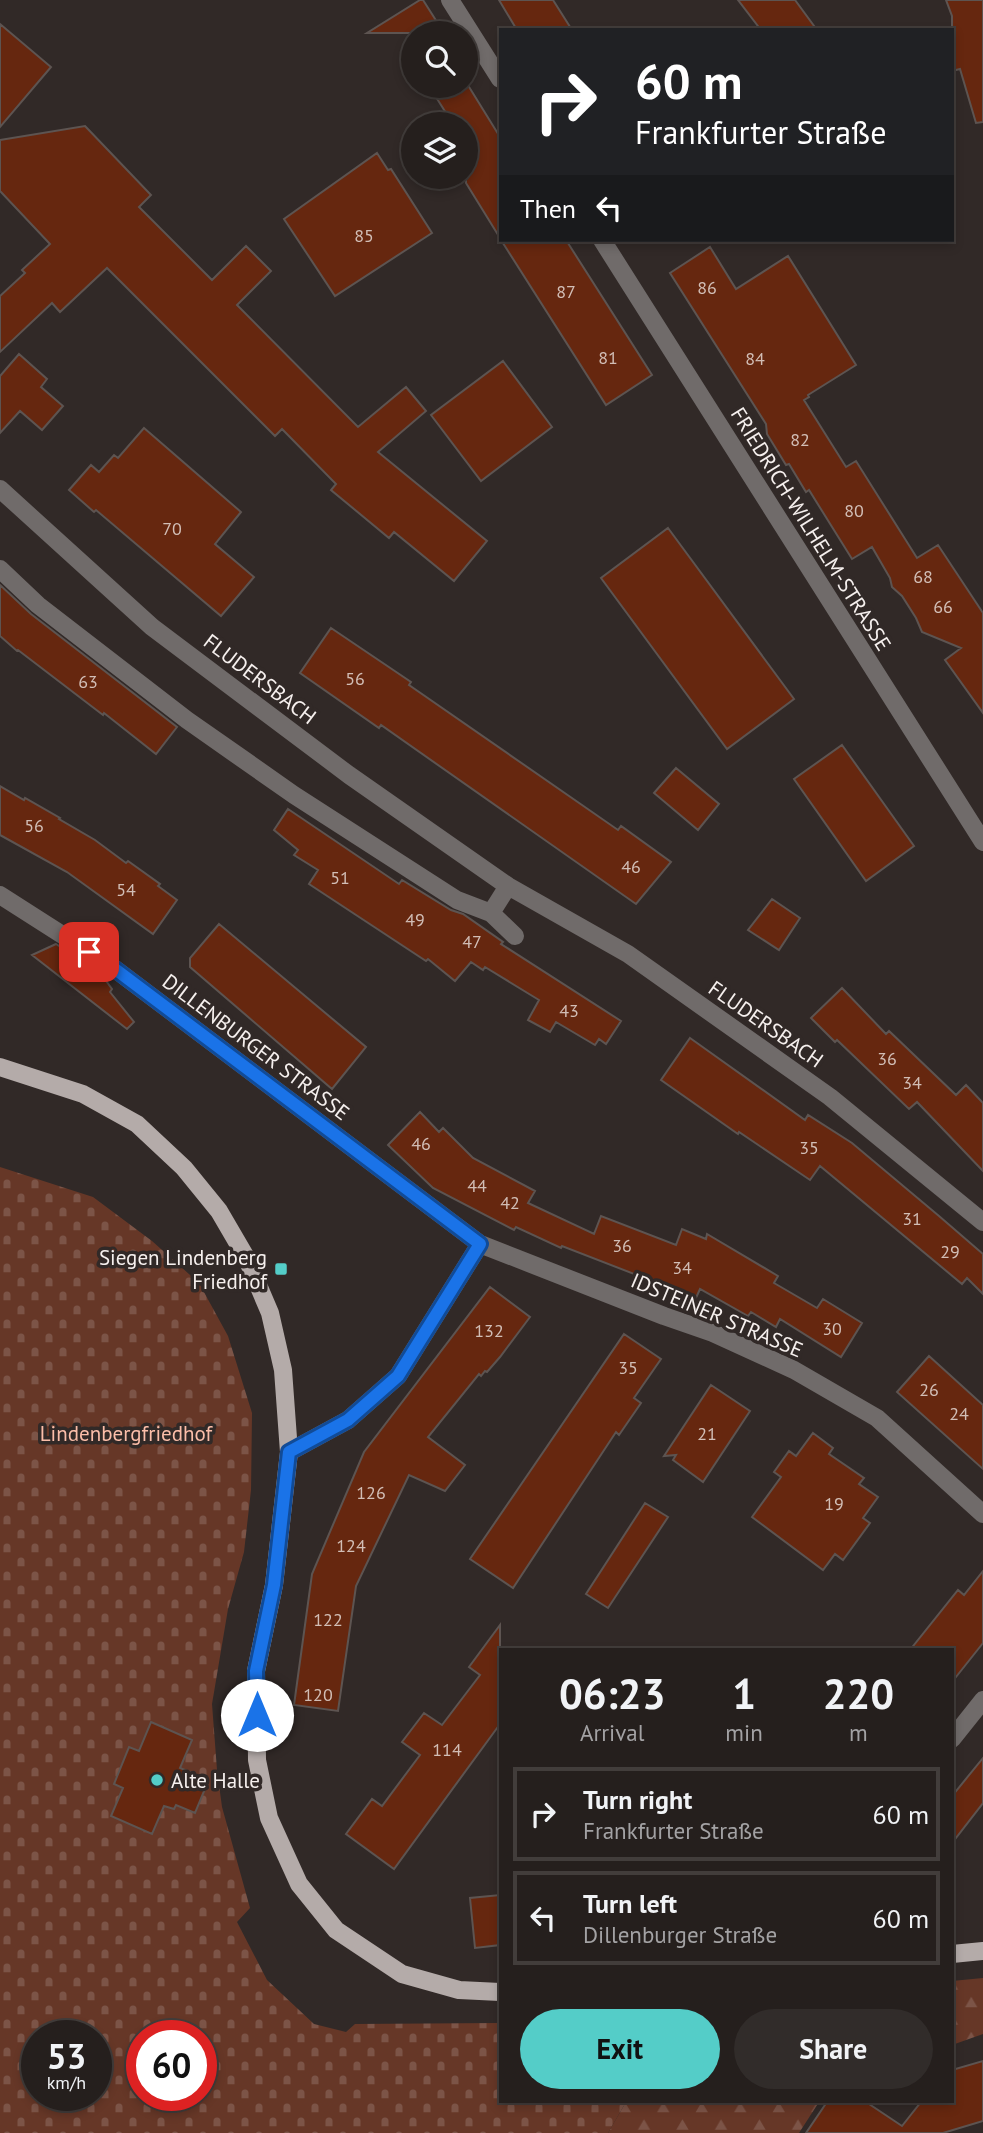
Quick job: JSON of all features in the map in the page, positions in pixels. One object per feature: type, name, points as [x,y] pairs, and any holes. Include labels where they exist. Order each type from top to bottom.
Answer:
[{"type":"main road","points":[[0,1067],[83,1094],[137,1124],[184,1168],[219,1210],[247,1259],[270,1312],[283,1370],[289,1452],[274,1585],[256,1671],[257,1760],[269,1818],[299,1884],[336,1930],[402,1975],[459,1990],[499,1992]]},
{"type":"main road","points":[[954,1954],[983,1951]]},
{"type":"street","points":[[450,0],[499,77]]},
{"type":"street","name":"FRIEDRICH-WILHELM-STRASSE","points":[[603,242],[983,842]]},
{"type":"street","name":"FLUDERSBACH","points":[[0,489],[152,627],[349,775],[508,886],[639,962],[830,1097],[983,1222]]},
{"type":"street","points":[[0,569],[38,605],[198,728],[457,900],[491,913],[515,936]]},
{"type":"street","points":[[491,913],[508,886]]},
{"type":"street","name":"DILLENBURGER STRASSE","points":[[0,895],[111,966],[480,1244]]},
{"type":"street","points":[[289,1452],[348,1420],[398,1376],[480,1244]]},
{"type":"street","name":"IDSTEINER STRASSE","points":[[480,1244],[713,1333],[794,1370],[877,1418],[983,1514]]},
{"type":"street","points":[[954,1736],[983,1700]]},
{"type":"green space","name":"Lindenbergfriedhof","points":[[0,1167],[93,1197],[152,1241],[199,1283],[228,1336],[252,1413],[251,1490],[244,1552],[228,1609],[212,1704],[222,1807],[250,1908],[237,1922],[267,1980],[314,2024],[346,2032],[355,2024],[499,2023],[499,2103],[625,2103],[608,2133],[0,2133]]},
{"type":"green space","points":[[983,1978],[983,2034],[954,2044],[954,1981]]},
{"type":"green space","points":[[625,2103],[818,2103],[799,2133],[608,2133]]},
{"type":"building","points":[[420,0],[423,0],[436,21],[401,21],[401,33],[367,33]]},
{"type":"building","points":[[499,0],[553,0],[571,28],[516,28]]},
{"type":"building","points":[[738,0],[795,0],[816,28],[759,28]]},
{"type":"building","points":[[946,0],[983,0],[983,122],[976,123],[960,69],[954,70],[952,16]]},
{"type":"building","points":[[0,24],[51,67],[0,127]]},
{"type":"building","points":[[437,98],[476,98],[499,135],[499,236],[470,189],[478,189],[478,112],[445,112]]},
{"type":"building","points":[[85,126],[151,195],[139,207],[212,280],[246,246],[271,271],[237,305],[358,427],[406,387],[426,411],[378,452],[487,541],[454,581],[394,532],[389,538],[331,490],[336,484],[282,429],[275,436],[107,268],[60,312],[52,303],[0,352],[0,296],[25,273],[22,270],[50,244],[0,191],[0,140]]},
{"type":"building","points":[[377,153],[388,170],[391,169],[401,189],[404,189],[432,233],[335,296],[284,219]]},
{"type":"building","points":[[502,242],[567,242],[652,375],[606,405]]},
{"type":"building","points":[[710,247],[736,289],[788,256],[856,365],[804,400],[846,467],[856,461],[917,558],[938,545],[983,613],[983,713],[945,660],[961,648],[922,632],[902,596],[892,587],[890,578],[872,547],[852,559],[809,490],[806,492],[789,464],[786,465],[767,434],[766,424],[670,273]]},
{"type":"building","points":[[19,354],[47,379],[41,387],[63,406],[42,430],[20,411],[0,433],[0,376]]},
{"type":"building","points":[[503,361],[552,427],[481,481],[431,415]]},
{"type":"building","points":[[144,428],[241,512],[215,544],[254,577],[221,616],[69,490],[91,465],[99,472],[114,455],[118,458]]},
{"type":"building","points":[[668,528],[794,699],[727,749],[601,578]]},
{"type":"building","points":[[0,585],[31,614],[177,727],[156,754],[0,636]]},
{"type":"building","points":[[331,628],[618,830],[621,826],[671,862],[636,904],[381,725],[379,728],[300,673]]},
{"type":"building","points":[[842,745],[914,846],[866,881],[794,779]]},
{"type":"building","points":[[676,768],[719,804],[698,830],[654,793]]},
{"type":"building","points":[[0,786],[60,818],[126,863],[128,861],[177,900],[153,934],[67,872],[0,835]]},
{"type":"building","points":[[288,809],[399,884],[402,880],[451,910],[463,914],[503,942],[501,944],[621,1021],[606,1044],[599,1039],[595,1045],[556,1022],[550,1032],[528,1020],[539,1000],[485,967],[483,970],[471,962],[455,981],[428,959],[426,961],[309,884],[318,870],[294,855],[298,850],[274,830]]},
{"type":"building","points":[[772,899],[800,918],[779,950],[748,930]]},
{"type":"building","points":[[219,924],[366,1047],[332,1089],[190,967],[190,958]]},
{"type":"building","points":[[56,944],[84,965],[89,965],[97,976],[101,974],[112,989],[110,992],[134,1022],[127,1029],[32,955]]},
{"type":"building","points":[[842,988],[886,1034],[889,1031],[956,1095],[966,1085],[983,1103],[983,1171],[917,1102],[909,1109],[811,1018]]},
{"type":"building","points":[[690,1038],[805,1120],[808,1115],[852,1143],[983,1254],[983,1294],[967,1278],[962,1284],[820,1166],[810,1180],[661,1080]]},
{"type":"building","points":[[420,1112],[439,1132],[443,1128],[473,1158],[535,1191],[528,1203],[594,1234],[601,1216],[676,1245],[682,1229],[706,1239],[707,1234],[778,1276],[774,1283],[817,1308],[823,1299],[862,1323],[841,1357],[780,1319],[776,1327],[751,1312],[748,1316],[700,1289],[696,1298],[562,1246],[561,1248],[516,1227],[514,1230],[433,1188],[388,1145]]},
{"type":"building","points":[[490,1287],[530,1317],[500,1357],[487,1372],[481,1376],[479,1374],[428,1437],[465,1465],[445,1491],[409,1475],[356,1586],[338,1711],[294,1705],[312,1574],[364,1452]]},
{"type":"building","points":[[624,1334],[661,1359],[634,1398],[641,1403],[619,1435],[616,1432],[513,1588],[470,1559]]},
{"type":"building","points":[[929,1356],[983,1405],[983,1469],[897,1392]]},
{"type":"building","points":[[711,1385],[750,1411],[703,1482],[673,1460],[676,1455],[664,1456]]},
{"type":"building","points":[[813,1433],[833,1448],[829,1454],[864,1478],[859,1484],[878,1497],[863,1518],[870,1523],[843,1560],[835,1554],[823,1570],[752,1517],[781,1477],[774,1472],[789,1451],[796,1456]]},
{"type":"building","points":[[645,1503],[668,1517],[608,1608],[586,1594]]},
{"type":"building","points":[[983,1571],[983,1643],[954,1679],[954,1648],[912,1648],[958,1590],[964,1595]]},
{"type":"building","points":[[500,1625],[499,1725],[394,1869],[346,1834],[372,1799],[382,1806],[420,1755],[402,1742],[424,1713],[442,1725],[480,1675],[469,1667]]},
{"type":"building","name":"Alte Halle","points":[[151,1722],[192,1740],[180,1768],[190,1772],[188,1776],[207,1784],[195,1813],[176,1805],[174,1809],[164,1806],[152,1834],[111,1816],[123,1788],[114,1784],[129,1747],[139,1751]]},
{"type":"building","points":[[983,1758],[983,1803],[954,1840],[954,1794]]},
{"type":"building","points":[[499,1895],[499,1945],[475,1948],[470,1898]]},
{"type":"building","points":[[983,2061],[983,2121],[943,2133],[806,2133],[826,2103],[868,2103],[902,2126],[920,2103],[954,2103],[954,2069]]},
{"type":"place","name":"Siegen Lindenberg Friedhof","points":[[281,1269]]},
{"type":"place","name":"Alte Halle","points":[[157,1780]]},
{"type":"route","points":[[89,952],[480,1244],[398,1376],[348,1420],[289,1452],[274,1585],[256,1671],[257,1715]]}]
